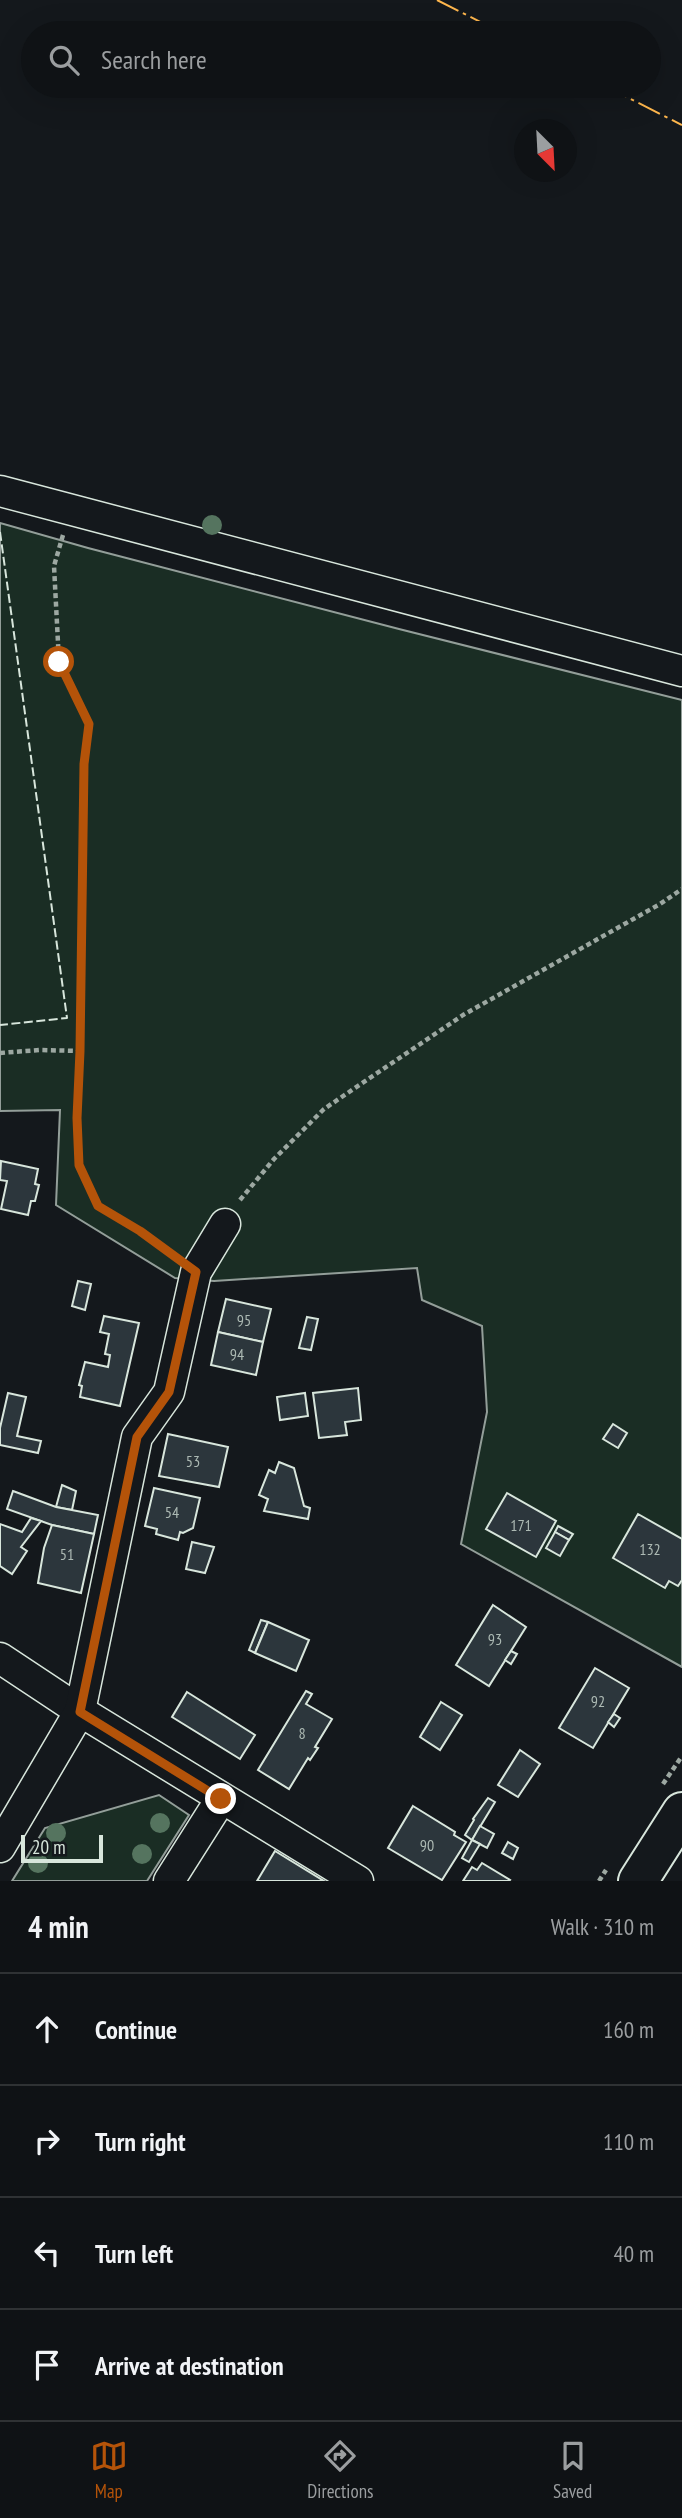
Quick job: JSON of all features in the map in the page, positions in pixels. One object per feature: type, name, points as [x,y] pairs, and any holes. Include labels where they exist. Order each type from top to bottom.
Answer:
[{"type":"main road","points":[[638,1881],[682,1812]]},
{"type":"street","points":[[0,491],[682,671]]},
{"type":"street","points":[[0,1847],[80,1712],[137,1437],[169,1392],[196,1272],[225,1224]]},
{"type":"street","points":[[0,1658],[80,1712],[358,1881]]},
{"type":"street","points":[[169,1881],[221,1799]]},
{"type":"path","points":[[70,509],[54,566],[59,662],[89,724],[84,764],[77,1118],[79,1165],[98,1206],[140,1231],[196,1272]]},
{"type":"path","points":[[225,1224],[237,1203],[267,1168],[324,1110],[463,1015],[682,889]]},
{"type":"path","points":[[0,1053],[80,1051]]},
{"type":"green space","points":[[0,523],[399,629],[682,700],[682,1667],[461,1544],[487,1412],[482,1326],[422,1300],[417,1268],[214,1281],[175,1278],[56,1205],[60,1110],[0,1111]]},
{"type":"green space","points":[[159,1795],[189,1815],[147,1881],[12,1881],[45,1828]]},
{"type":"building","points":[[1,1161],[38,1169],[35,1184],[39,1185],[28,1215],[1,1209],[7,1181],[0,1180]]},
{"type":"building","points":[[78,1281],[91,1284],[85,1310],[72,1306]]},
{"type":"building","points":[[226,1299],[271,1309],[263,1342],[218,1332]]},
{"type":"building","points":[[104,1316],[139,1323],[120,1406],[80,1397],[82,1386],[79,1385],[85,1362],[108,1367],[110,1355],[105,1354],[109,1334],[100,1332]]},
{"type":"building","points":[[307,1317],[318,1319],[311,1350],[299,1348]]},
{"type":"building","points":[[218,1332],[263,1342],[256,1375],[211,1365]]},
{"type":"building","points":[[358,1388],[361,1420],[345,1422],[347,1435],[319,1438],[313,1393]]},
{"type":"building","points":[[8,1393],[26,1397],[17,1436],[41,1441],[38,1453],[0,1445],[0,1428]]},
{"type":"building","points":[[305,1393],[308,1416],[280,1420],[277,1397]]},
{"type":"building","points":[[613,1424],[627,1433],[618,1448],[603,1439]]},
{"type":"building","points":[[168,1434],[228,1447],[219,1487],[159,1476]]},
{"type":"building","points":[[279,1462],[294,1468],[304,1506],[310,1508],[308,1519],[264,1511],[268,1499],[259,1495],[269,1470],[275,1473]]},
{"type":"building","points":[[62,1485],[76,1491],[72,1510],[56,1507]]},
{"type":"building","points":[[154,1488],[200,1498],[193,1528],[180,1532],[178,1540],[156,1534],[157,1529],[145,1526]]},
{"type":"building","points":[[13,1491],[56,1507],[98,1515],[94,1534],[52,1525],[7,1509]]},
{"type":"building","points":[[507,1493],[556,1521],[536,1557],[486,1529]]},
{"type":"building","points":[[638,1514],[682,1539],[682,1580],[678,1586],[669,1581],[665,1588],[613,1558]]},
{"type":"building","points":[[31,1518],[41,1521],[21,1547],[27,1551],[12,1574],[0,1566],[0,1524],[22,1532]]},
{"type":"building","points":[[52,1525],[94,1534],[81,1593],[38,1583],[44,1548]]},
{"type":"building","points":[[558,1526],[573,1534],[569,1540],[555,1532]]},
{"type":"building","points":[[555,1532],[569,1540],[560,1556],[546,1548]]},
{"type":"building","points":[[192,1542],[214,1547],[205,1573],[186,1569]]},
{"type":"building","points":[[493,1605],[526,1627],[489,1686],[456,1665]]},
{"type":"building","points":[[261,1620],[268,1622],[255,1653],[249,1650]]},
{"type":"building","points":[[268,1622],[309,1640],[296,1671],[255,1653]]},
{"type":"building","points":[[511,1651],[517,1654],[511,1664],[505,1660]]},
{"type":"building","points":[[595,1668],[629,1688],[593,1748],[559,1728]]},
{"type":"building","points":[[306,1691],[312,1694],[306,1704],[332,1719],[315,1747],[318,1748],[310,1760],[308,1758],[289,1789],[258,1770]]},
{"type":"building","points":[[187,1692],[255,1735],[240,1759],[172,1717]]},
{"type":"building","points":[[441,1702],[462,1715],[440,1750],[420,1737]]},
{"type":"building","points":[[614,1714],[620,1718],[614,1727],[608,1722]]},
{"type":"building","points":[[520,1750],[540,1764],[518,1797],[498,1785]]},
{"type":"building","points":[[488,1798],[495,1802],[472,1840],[465,1835]]},
{"type":"building","points":[[413,1806],[466,1842],[442,1880],[388,1848]]},
{"type":"building","points":[[480,1826],[494,1834],[487,1848],[472,1840]]},
{"type":"building","points":[[472,1840],[480,1844],[469,1862],[462,1858]]},
{"type":"building","points":[[508,1842],[518,1848],[513,1859],[502,1853]]},
{"type":"building","points":[[275,1851],[324,1881],[257,1881]]},
{"type":"building","points":[[482,1863],[510,1880],[463,1881],[472,1867],[477,1870]]},
{"type":"fence","points":[[0,532],[67,1018],[0,1025]]},
{"type":"power","points":[[437,0],[478,21]]},
{"type":"power","points":[[629,98],[682,125]]},
{"type":"route","points":[[59,662],[89,724],[84,764],[77,1118],[79,1165],[98,1206],[140,1231],[196,1272],[169,1392],[137,1437],[80,1712],[221,1799]]}]
